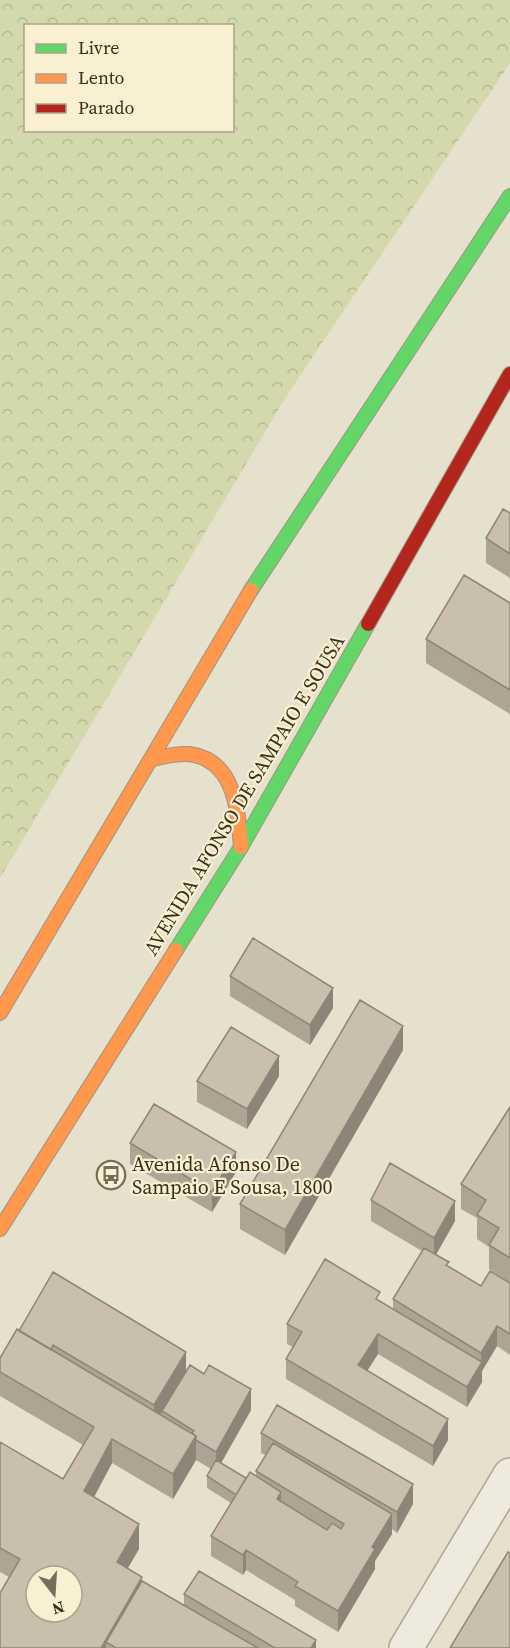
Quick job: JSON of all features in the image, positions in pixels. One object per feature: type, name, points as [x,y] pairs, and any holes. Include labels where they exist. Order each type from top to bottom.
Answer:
[{"type":"main road","points":[[0,1013],[268,562],[510,196]]},
{"type":"main road","name":"AVENIDA AFONSO DE SAMPAIO E SOUSA","points":[[0,1229],[241,847],[510,374]]},
{"type":"main road","points":[[151,759],[189,754],[213,762],[233,789],[238,806],[241,847]]},
{"type":"street","points":[[406,1648],[510,1474]]},
{"type":"green space","points":[[0,0],[510,0],[510,63],[287,395],[0,878]]},
{"type":"building","points":[[503,509],[510,513],[510,554],[486,538]]},
{"type":"building","points":[[464,575],[510,603],[510,690],[426,639]]},
{"type":"building","points":[[253,938],[333,988],[310,1025],[230,976]]},
{"type":"building","points":[[360,1000],[403,1026],[285,1230],[240,1204]]},
{"type":"building","points":[[231,1027],[279,1056],[247,1109],[197,1081]]},
{"type":"building","points":[[154,1104],[236,1152],[212,1192],[130,1143]]},
{"type":"building","points":[[510,1107],[510,1258],[489,1245],[499,1228],[477,1215],[486,1200],[461,1184]]},
{"type":"building","points":[[390,1163],[455,1201],[434,1238],[371,1200]]},
{"type":"building","points":[[424,1248],[449,1262],[446,1265],[481,1286],[490,1271],[510,1283],[510,1334],[497,1326],[481,1353],[393,1299]]},
{"type":"building","points":[[325,1259],[380,1292],[376,1299],[482,1362],[467,1387],[378,1334],[358,1365],[448,1419],[433,1446],[286,1359],[302,1332],[287,1324]]},
{"type":"building","points":[[53,1272],[186,1352],[154,1405],[53,1345],[51,1350],[19,1331]]},
{"type":"building","points":[[17,1329],[196,1436],[173,1474],[112,1439],[84,1491],[139,1524],[117,1562],[142,1577],[101,1648],[0,1648],[0,1593],[20,1559],[0,1548],[0,1442],[63,1479],[94,1427],[0,1372],[0,1358]]},
{"type":"building","points":[[190,1365],[204,1374],[209,1365],[251,1389],[216,1452],[196,1440],[196,1436],[192,1433],[194,1431],[162,1411]]},
{"type":"building","points":[[277,1405],[413,1484],[397,1512],[261,1433]]},
{"type":"building","points":[[273,1443],[392,1514],[372,1547],[375,1549],[338,1611],[295,1586],[298,1582],[246,1550],[243,1555],[211,1536],[250,1472],[281,1492],[277,1499],[327,1530],[332,1523],[341,1529],[344,1524],[256,1471]]},
{"type":"building","points":[[216,1460],[246,1478],[236,1495],[207,1476]]},
{"type":"building","points":[[508,1552],[510,1553],[510,1648],[450,1648]]},
{"type":"building","points":[[199,1571],[316,1640],[311,1648],[275,1648],[184,1594]]},
{"type":"building","points":[[142,1581],[258,1648],[116,1648],[106,1642]]},
{"type":"traffic: fast","points":[[251,590],[510,196]]},
{"type":"traffic: fast","points":[[176,950],[241,847],[368,624]]},
{"type":"traffic: slow","points":[[0,1013],[251,590]]},
{"type":"traffic: slow","points":[[151,759],[188,754],[204,758],[216,765],[225,776],[231,789],[238,818],[241,847]]},
{"type":"traffic: slow","points":[[0,1229],[176,950]]},
{"type":"traffic: jam","points":[[368,624],[510,374]]},
{"type":"place","name":"Avenida Afonso De Sampaio E Sousa, 1800","points":[[111,1175]]}]
